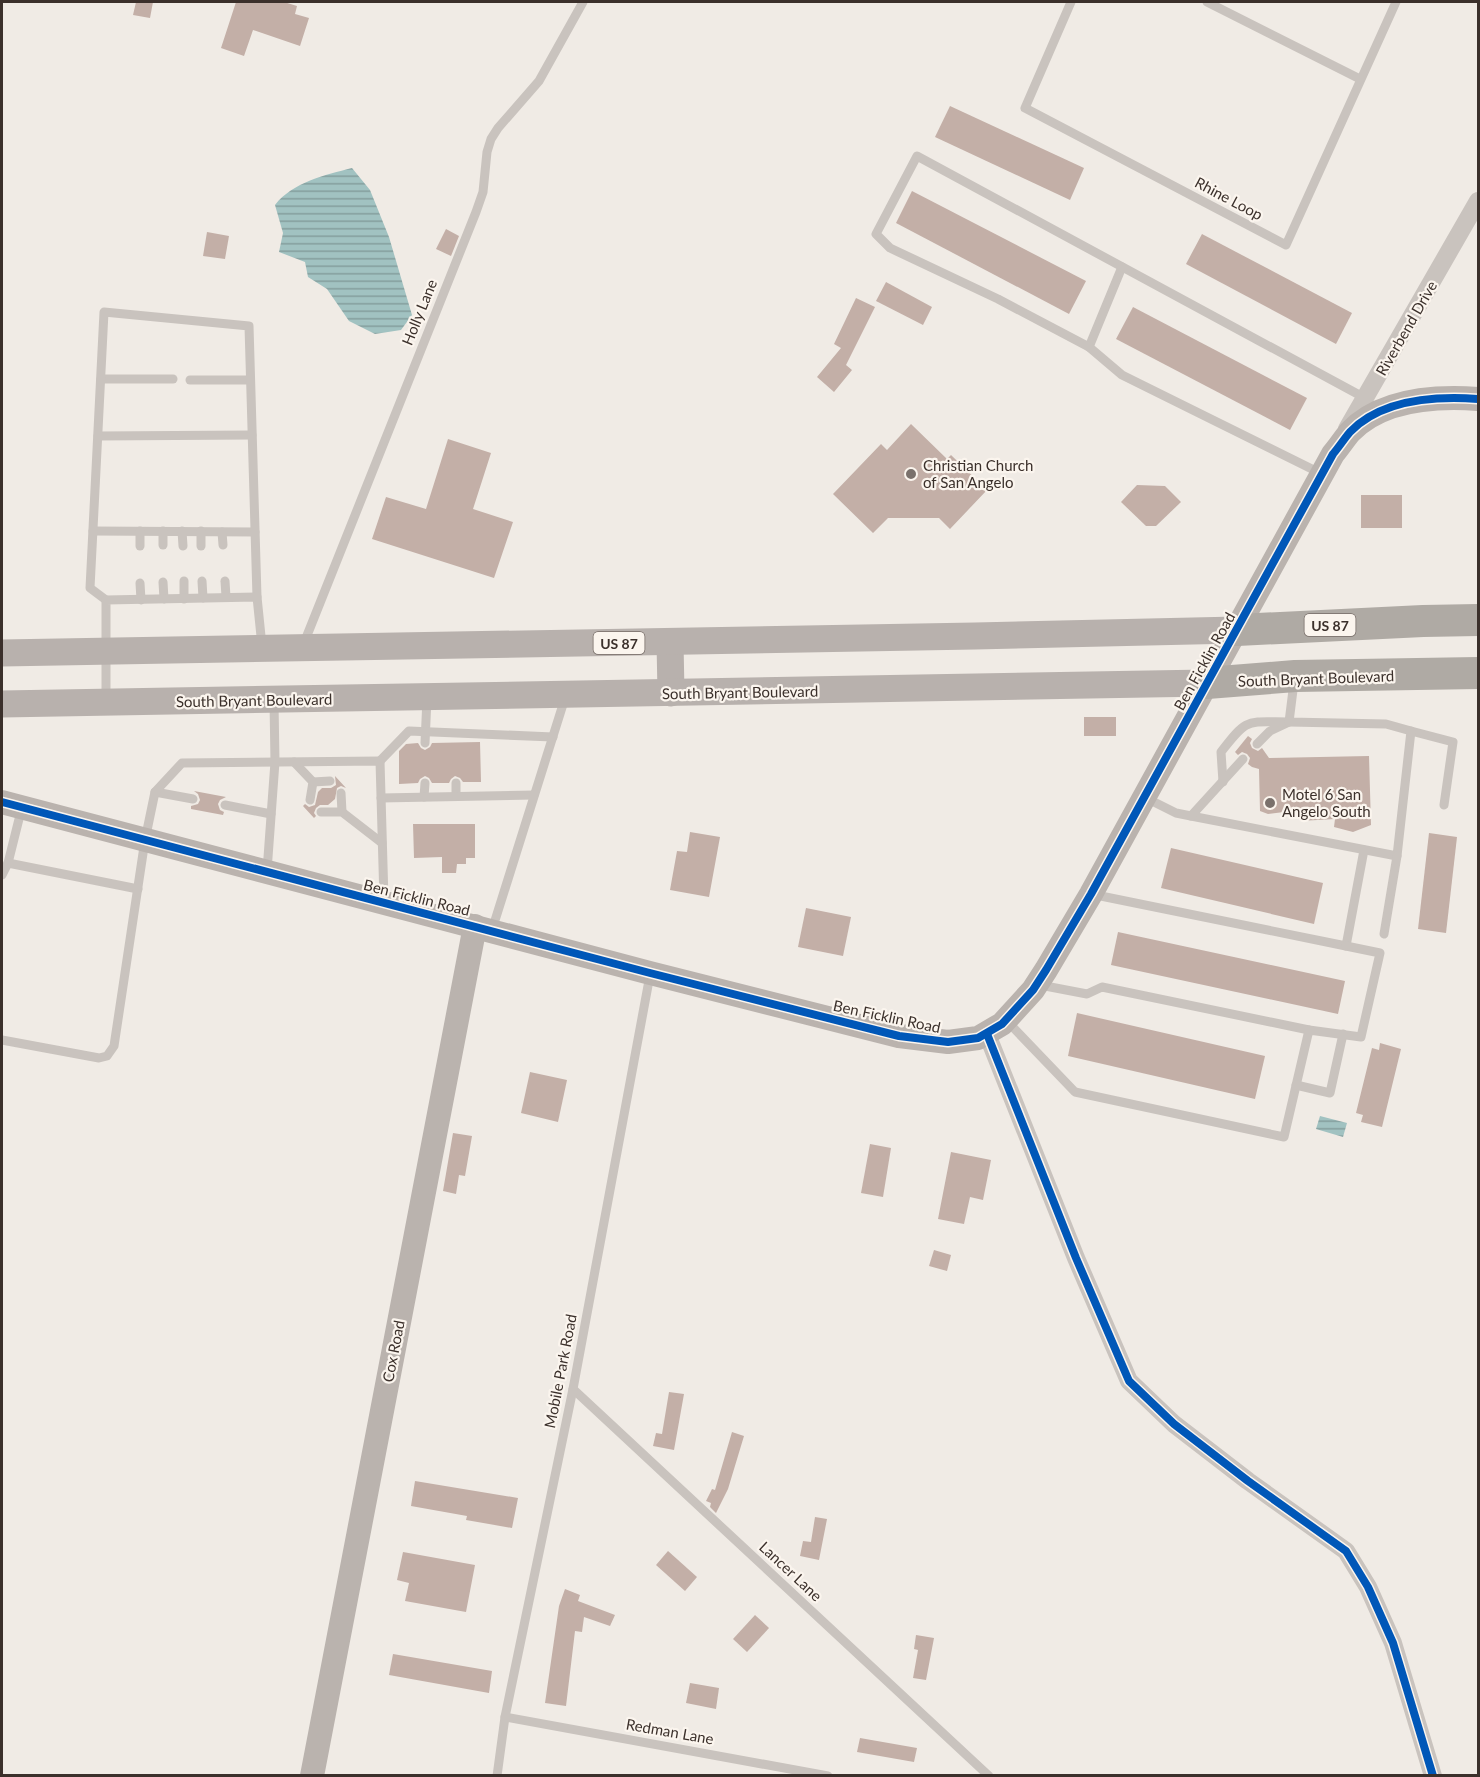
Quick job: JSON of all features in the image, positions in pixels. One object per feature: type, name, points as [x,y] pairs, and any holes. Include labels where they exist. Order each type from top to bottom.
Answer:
[{"type":"highway","name":"US 87","points":[[1237,630],[1479,620]]},
{"type":"highway","name":"South Bryant Boulevard","points":[[1208,683],[1294,676],[1479,673]]},
{"type":"main road","name":"US 87","points":[[2,653],[1237,630]]},
{"type":"main road","points":[[670,642],[671,693]]},
{"type":"main road","name":"South Bryant Boulevard","points":[[2,704],[106,704],[1208,683]]},
{"type":"street","name":"Riverbend Drive","points":[[1373,405],[1479,201]]},
{"type":"street","name":"Ben Ficklin Road","points":[[12,805],[915,1039],[948,1042],[978,1038],[996,1027],[1036,985],[1091,894],[1327,464],[1351,431],[1373,405],[1456,397],[1479,399]]},
{"type":"street","name":"Cox Road","points":[[312,1776],[483,928]]},
{"type":"street","points":[[996,1027],[1076,1258],[1129,1381],[1174,1424],[1248,1481],[1346,1551],[1368,1587],[1393,1643],[1433,1776]]},
{"type":"lane","name":"Holly Lane","points":[[302,648],[476,212],[483,192],[487,152],[492,139],[498,128],[539,81],[583,2]]},
{"type":"lane","name":"Rhine Loop","points":[[1071,2],[1024,108],[1286,244],[1396,2]]},
{"type":"lane","points":[[1207,2],[1360,79]]},
{"type":"lane","points":[[1327,464],[1122,375],[1089,347],[998,299],[890,248],[876,234],[917,156],[1373,405]]},
{"type":"lane","points":[[1089,347],[1122,267]]},
{"type":"lane","points":[[257,597],[106,600],[90,588],[104,312],[249,326],[257,597],[262,649]]},
{"type":"lane","points":[[101,379],[173,379]]},
{"type":"lane","points":[[190,380],[250,380]]},
{"type":"lane","points":[[98,435],[252,435]]},
{"type":"lane","points":[[93,531],[255,532]]},
{"type":"lane","points":[[140,531],[140,546]]},
{"type":"lane","points":[[163,531],[163,545]]},
{"type":"lane","points":[[182,531],[183,546]]},
{"type":"lane","points":[[201,531],[201,546]]},
{"type":"lane","points":[[222,532],[223,545]]},
{"type":"lane","points":[[184,581],[184,599]]},
{"type":"lane","points":[[202,581],[203,598]]},
{"type":"lane","points":[[225,581],[226,597]]},
{"type":"lane","points":[[164,582],[164,599]]},
{"type":"lane","points":[[140,583],[141,600]]},
{"type":"lane","points":[[106,600],[106,704]]},
{"type":"lane","points":[[1289,722],[1294,676]]},
{"type":"lane","points":[[483,928],[534,795],[566,695]]},
{"type":"lane","points":[[426,743],[427,697]]},
{"type":"lane","points":[[267,872],[275,762],[274,700]]},
{"type":"lane","points":[[1223,782],[1221,752],[1240,728],[1251,722],[1386,724],[1453,742],[1444,805]]},
{"type":"lane","points":[[1257,744],[1270,731],[1289,722]]},
{"type":"lane","points":[[2,1040],[99,1058],[106,1056],[114,1046],[145,840],[155,792],[182,763],[380,761],[409,731],[457,738],[553,737]]},
{"type":"lane","points":[[1384,934],[1397,856],[1411,731]]},
{"type":"lane","points":[[1191,816],[1243,759]]},
{"type":"lane","points":[[380,761],[384,902]]},
{"type":"lane","points":[[294,762],[321,790]]},
{"type":"lane","points":[[313,782],[330,781]]},
{"type":"lane","points":[[310,800],[313,782]]},
{"type":"lane","points":[[424,797],[425,783]]},
{"type":"lane","points":[[456,783],[456,796]]},
{"type":"lane","points":[[155,792],[192,799]]},
{"type":"lane","points":[[341,793],[342,812]]},
{"type":"lane","points":[[381,798],[534,795]]},
{"type":"lane","points":[[1144,797],[1176,813],[1397,856]]},
{"type":"lane","points":[[332,802],[382,843]]},
{"type":"lane","points":[[2,875],[8,863],[12,805]]},
{"type":"lane","points":[[225,805],[272,814]]},
{"type":"lane","points":[[321,812],[342,812]]},
{"type":"lane","points":[[1346,946],[1364,850]]},
{"type":"lane","points":[[8,863],[138,889]]},
{"type":"lane","points":[[1036,985],[1087,994],[1102,987],[1309,1030],[1360,1037],[1380,953],[1091,894]]},
{"type":"lane","name":"Mobile Park Road","points":[[497,1776],[505,1717],[573,1389],[650,972]]},
{"type":"lane","points":[[996,1027],[1075,1092],[1284,1137],[1309,1030]]},
{"type":"lane","points":[[1296,1085],[1330,1093],[1343,1034]]},
{"type":"lane","name":"Lancer Lane","points":[[573,1389],[989,1776]]},
{"type":"lane","name":"Redman Lane","points":[[505,1717],[828,1776]]},
{"type":"water","points":[[352,168],[370,190],[389,237],[412,315],[401,330],[375,334],[349,321],[327,289],[308,277],[305,262],[279,252],[283,233],[275,205],[282,197],[300,185]]},
{"type":"water","points":[[1320,1116],[1347,1123],[1343,1137],[1316,1129]]},
{"type":"building","points":[[136,2],[153,2],[150,18],[133,15]]},
{"type":"building","points":[[236,2],[284,2],[297,6],[295,14],[309,18],[300,46],[253,30],[244,56],[221,48]]},
{"type":"building","points":[[950,106],[1084,168],[1070,200],[935,137]]},
{"type":"building","points":[[912,191],[1086,281],[1069,314],[896,223]]},
{"type":"building","points":[[446,229],[459,236],[451,256],[436,249]]},
{"type":"building","points":[[207,232],[229,236],[225,259],[203,256]]},
{"type":"building","points":[[1202,234],[1352,313],[1336,344],[1186,264]]},
{"type":"building","points":[[886,282],[932,307],[923,325],[876,301]]},
{"type":"building","points":[[856,298],[875,307],[846,365],[852,370],[834,392],[817,377],[841,348],[834,344]]},
{"type":"building","points":[[1133,307],[1307,398],[1290,430],[1116,339]]},
{"type":"building","name":"Christian Church of San Angelo","points":[[911,424],[947,459],[951,455],[987,490],[950,529],[939,518],[888,518],[873,533],[833,494],[881,444],[887,450]]},
{"type":"building","points":[[448,439],[491,453],[473,509],[513,522],[494,578],[372,539],[386,497],[426,509]]},
{"type":"building","points":[[1137,485],[1165,486],[1181,502],[1156,526],[1146,526],[1121,502]]},
{"type":"building","points":[[1361,495],[1402,495],[1402,528],[1361,528]]},
{"type":"building","points":[[1084,717],[1116,717],[1116,736],[1084,736]]},
{"type":"building","points":[[1248,736],[1252,739],[1250,743],[1252,748],[1258,751],[1262,748],[1269,758],[1369,756],[1371,825],[1353,832],[1334,827],[1335,819],[1300,821],[1300,810],[1268,814],[1260,811],[1259,769],[1248,764],[1250,758],[1247,754],[1242,752],[1238,755],[1235,752]]},
{"type":"building","points":[[480,742],[481,782],[463,782],[455,776],[449,783],[432,783],[425,776],[418,783],[399,784],[399,751],[406,744],[418,743],[425,750],[432,743]]},
{"type":"building","points":[[335,776],[346,788],[341,786],[337,788],[335,799],[328,805],[320,805],[316,808],[314,818],[303,806],[305,804],[309,807],[315,805],[318,792],[322,788],[331,788],[336,785]]},
{"type":"building","points":[[194,791],[226,797],[218,804],[220,810],[224,812],[223,815],[191,809],[191,806],[198,804],[200,800]]},
{"type":"building","points":[[413,824],[475,824],[475,858],[466,858],[466,864],[457,864],[456,873],[442,873],[442,857],[414,858]]},
{"type":"building","points":[[690,832],[720,837],[709,897],[670,890],[677,851],[687,852]]},
{"type":"building","points":[[1429,833],[1457,837],[1446,933],[1418,929]]},
{"type":"building","points":[[1171,848],[1323,883],[1314,924],[1161,888]]},
{"type":"building","points":[[806,908],[851,917],[843,956],[798,947]]},
{"type":"building","points":[[1118,932],[1345,981],[1338,1014],[1111,965]]},
{"type":"building","points":[[1077,1013],[1265,1056],[1255,1099],[1068,1056]]},
{"type":"building","points":[[1380,1043],[1401,1049],[1382,1127],[1361,1122],[1363,1115],[1356,1113],[1372,1048],[1379,1050]]},
{"type":"building","points":[[530,1072],[567,1080],[558,1122],[521,1113]]},
{"type":"building","points":[[453,1133],[472,1136],[465,1176],[459,1175],[456,1194],[443,1191]]},
{"type":"building","points":[[870,1144],[891,1148],[883,1197],[861,1193]]},
{"type":"building","points":[[951,1152],[991,1160],[983,1200],[970,1197],[964,1224],[938,1219]]},
{"type":"building","points":[[934,1250],[951,1255],[947,1271],[929,1266]]},
{"type":"building","points":[[669,1392],[684,1394],[674,1450],[653,1446],[656,1433],[662,1434]]},
{"type":"building","points":[[732,1432],[744,1436],[728,1489],[716,1513],[710,1507],[711,1503],[706,1501],[712,1489],[715,1490]]},
{"type":"building","points":[[415,1481],[518,1498],[512,1528],[466,1520],[467,1516],[411,1506]]},
{"type":"building","points":[[815,1517],[827,1519],[819,1560],[800,1556],[803,1541],[811,1542]]},
{"type":"building","points":[[668,1551],[697,1577],[685,1591],[656,1565]]},
{"type":"building","points":[[403,1552],[475,1565],[466,1612],[405,1601],[409,1583],[397,1580]]},
{"type":"building","points":[[565,1589],[580,1595],[578,1601],[615,1615],[610,1626],[584,1617],[582,1632],[575,1631],[566,1706],[545,1703],[559,1606]]},
{"type":"building","points":[[755,1615],[769,1628],[747,1652],[733,1639]]},
{"type":"building","points":[[916,1635],[934,1638],[926,1680],[913,1678],[918,1650],[914,1649]]},
{"type":"building","points":[[393,1654],[492,1671],[489,1693],[389,1675]]},
{"type":"building","points":[[690,1683],[719,1688],[716,1709],[686,1703]]},
{"type":"building","points":[[860,1738],[917,1748],[914,1762],[857,1752]]},
{"type":"cycle path","points":[[2,802],[650,973],[899,1036],[948,1042],[978,1038],[1002,1024],[1033,990],[1046,970],[1091,894],[1333,454],[1350,432],[1363,421],[1393,406],[1427,399],[1478,399]]},
{"type":"cycle path","points":[[987,1034],[1076,1258],[1129,1381],[1174,1424],[1248,1481],[1346,1551],[1368,1587],[1393,1643],[1433,1776]]},
{"type":"place","name":"Christian Church of San Angelo","points":[[911,474]]},
{"type":"place","name":"Motel 6 San Angelo South","points":[[1270,803]]}]
